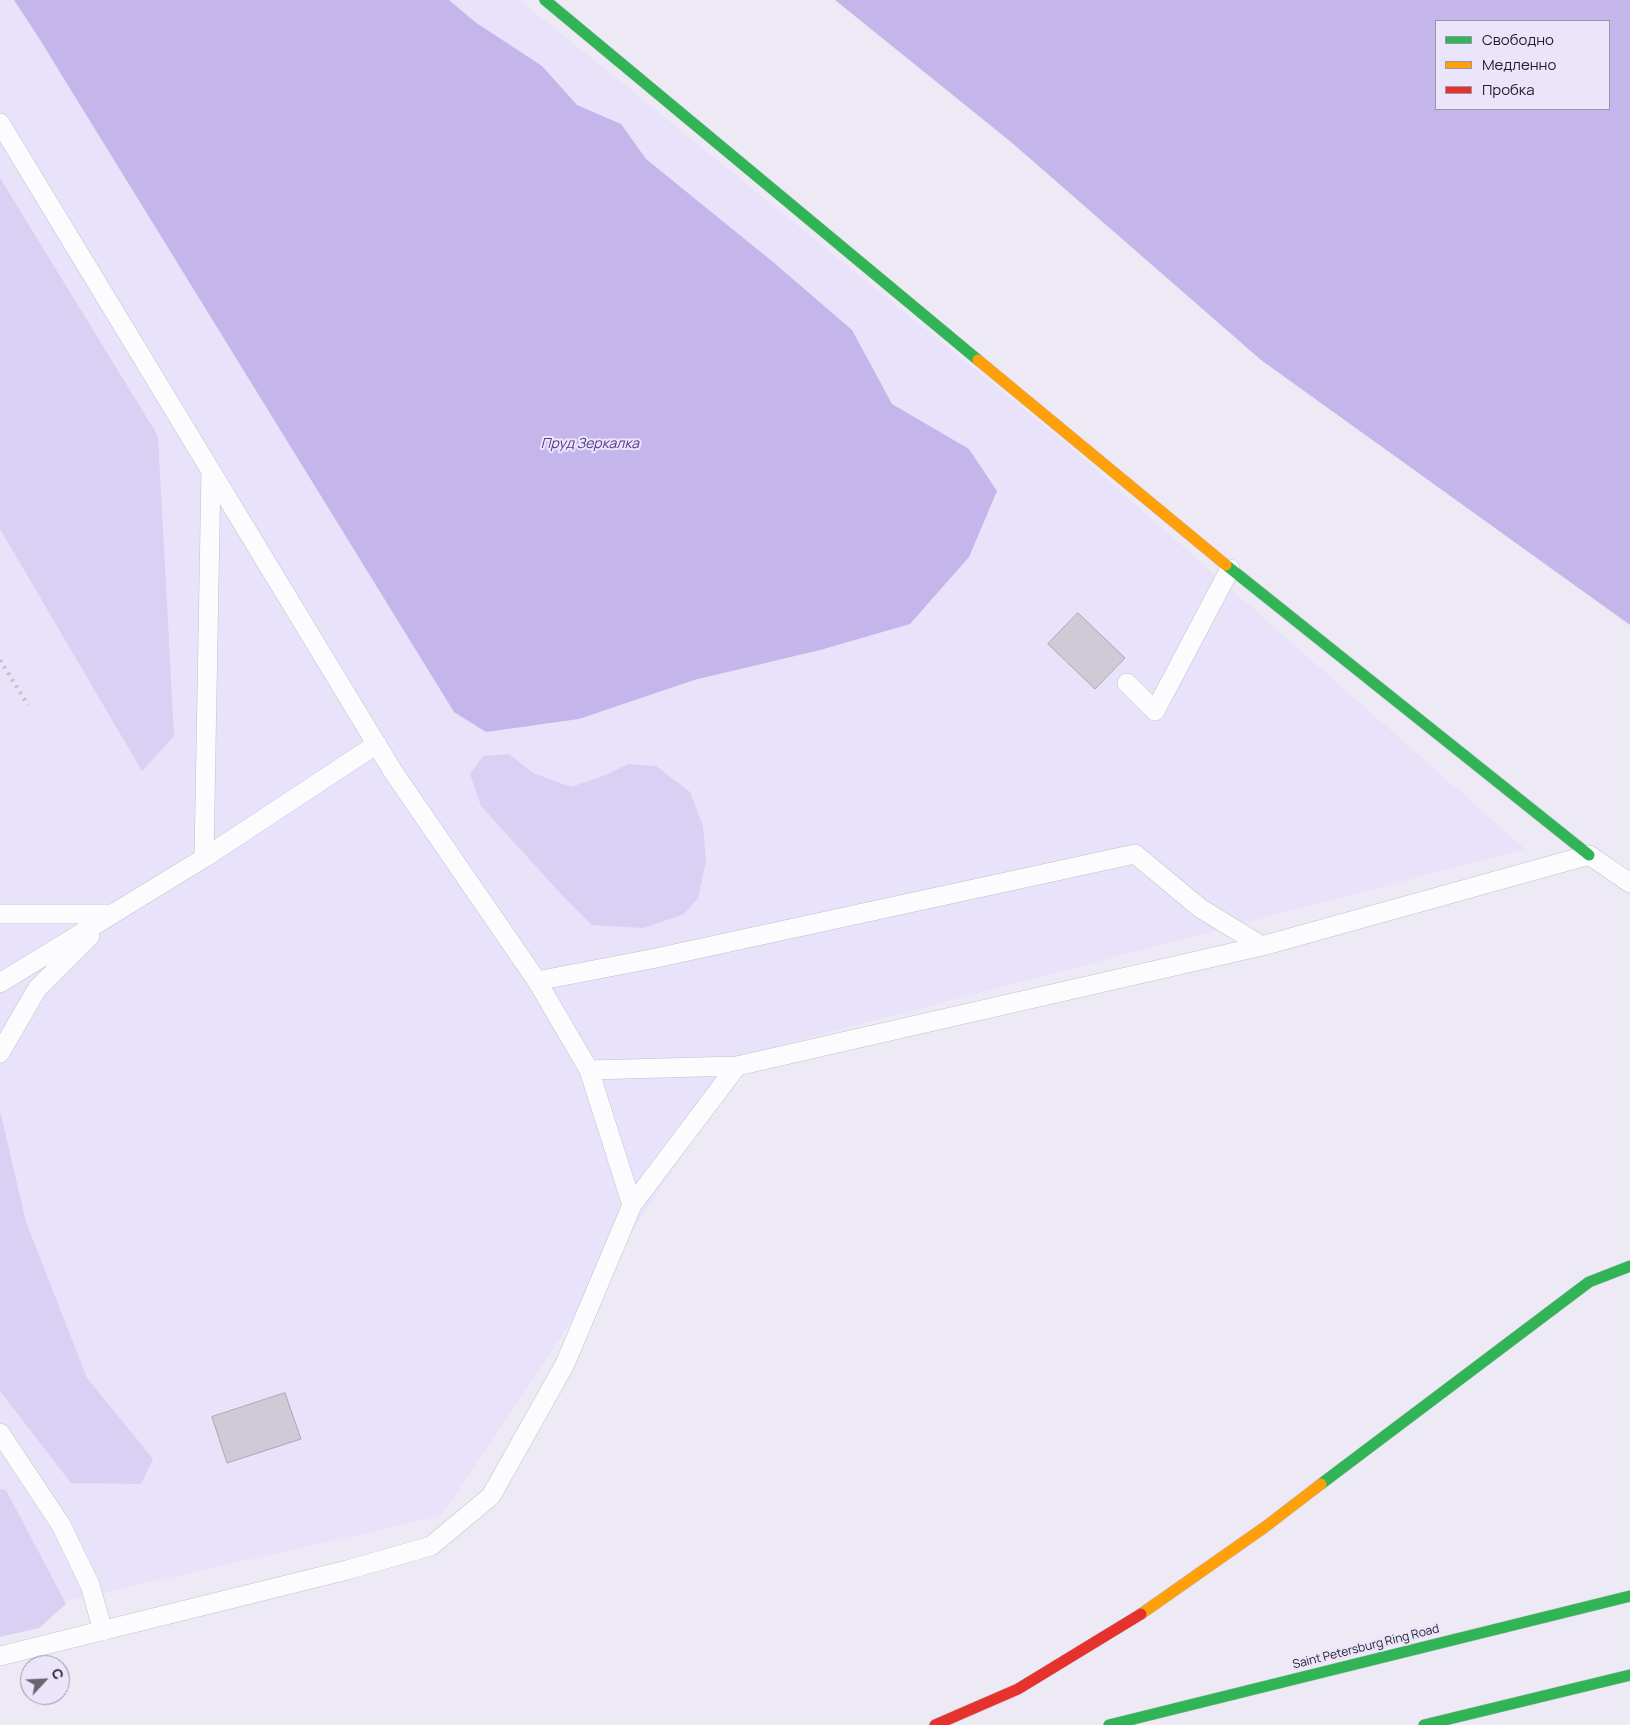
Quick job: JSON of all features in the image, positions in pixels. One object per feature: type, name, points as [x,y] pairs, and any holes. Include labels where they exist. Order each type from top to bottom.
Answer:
[{"type":"main road","points":[[545,0],[1230,569],[1589,855]]},
{"type":"main road","points":[[935,1725],[1018,1689],[1146,1610],[1265,1527],[1418,1409],[1589,1282],[1630,1266]]},
{"type":"main road","name":"Saint Petersburg Ring Road","points":[[1110,1725],[1630,1596]]},
{"type":"main road","points":[[1424,1725],[1630,1674]]},
{"type":"lane","points":[[0,123],[377,744],[537,981],[588,1070],[632,1205]]},
{"type":"lane","points":[[204,858],[211,470]]},
{"type":"lane","points":[[1127,683],[1155,711],[1230,569]]},
{"type":"lane","points":[[0,983],[204,858],[377,744]]},
{"type":"lane","points":[[537,981],[656,958],[1135,854],[1200,908],[1262,946]]},
{"type":"lane","points":[[588,1070],[737,1066],[1262,946],[1589,855],[1630,883]]},
{"type":"lane","points":[[0,914],[112,914]]},
{"type":"lane","points":[[0,1053],[37,990],[112,914]]},
{"type":"lane","points":[[0,1656],[347,1570],[430,1546],[491,1496],[565,1364],[632,1205],[737,1066]]},
{"type":"lane","points":[[0,1433],[60,1525],[90,1585],[103,1631]]},
{"type":"shaded area","points":[[0,0],[520,0],[1068,445],[1525,849],[751,1053],[441,1516],[0,1616]]},
{"type":"shaded area","points":[[0,178],[158,436],[174,736],[142,771],[0,529]]},
{"type":"shaded area","points":[[509,754],[533,773],[571,787],[606,775],[628,764],[656,766],[690,792],[703,826],[706,861],[698,898],[684,914],[644,928],[592,925],[561,894],[481,806],[470,774],[483,756]]},
{"type":"shaded area","points":[[0,1111],[26,1222],[87,1378],[153,1459],[141,1484],[71,1483],[0,1391]]},
{"type":"shaded area","points":[[0,1489],[6,1490],[66,1604],[39,1628],[0,1637]]},
{"type":"water","name":"Пруд Зеркалка","points":[[14,0],[449,0],[475,22],[542,66],[577,105],[621,124],[646,159],[773,262],[852,330],[892,404],[969,449],[997,491],[969,557],[910,624],[820,650],[694,680],[579,719],[486,732],[454,712]]},
{"type":"water","points":[[835,0],[1630,0],[1630,625],[1261,360],[1011,142]]},
{"type":"building","points":[[1078,613],[1125,658],[1095,689],[1048,644]]},
{"type":"building","points":[[285,1393],[301,1439],[227,1463],[212,1417]]},
{"type":"railway","points":[[0,660],[28,705]]},
{"type":"traffic: fast","points":[[545,0],[978,360]]},
{"type":"traffic: fast","points":[[1226,565],[1589,855]]},
{"type":"traffic: fast","points":[[1321,1484],[1589,1282],[1630,1266]]},
{"type":"traffic: fast","points":[[1109,1725],[1630,1596]]},
{"type":"traffic: fast","points":[[1424,1725],[1630,1675]]},
{"type":"traffic: slow","points":[[978,360],[1226,565]]},
{"type":"traffic: slow","points":[[1141,1614],[1265,1527],[1321,1484]]},
{"type":"traffic: jam","points":[[935,1725],[1018,1689],[1141,1614]]}]
